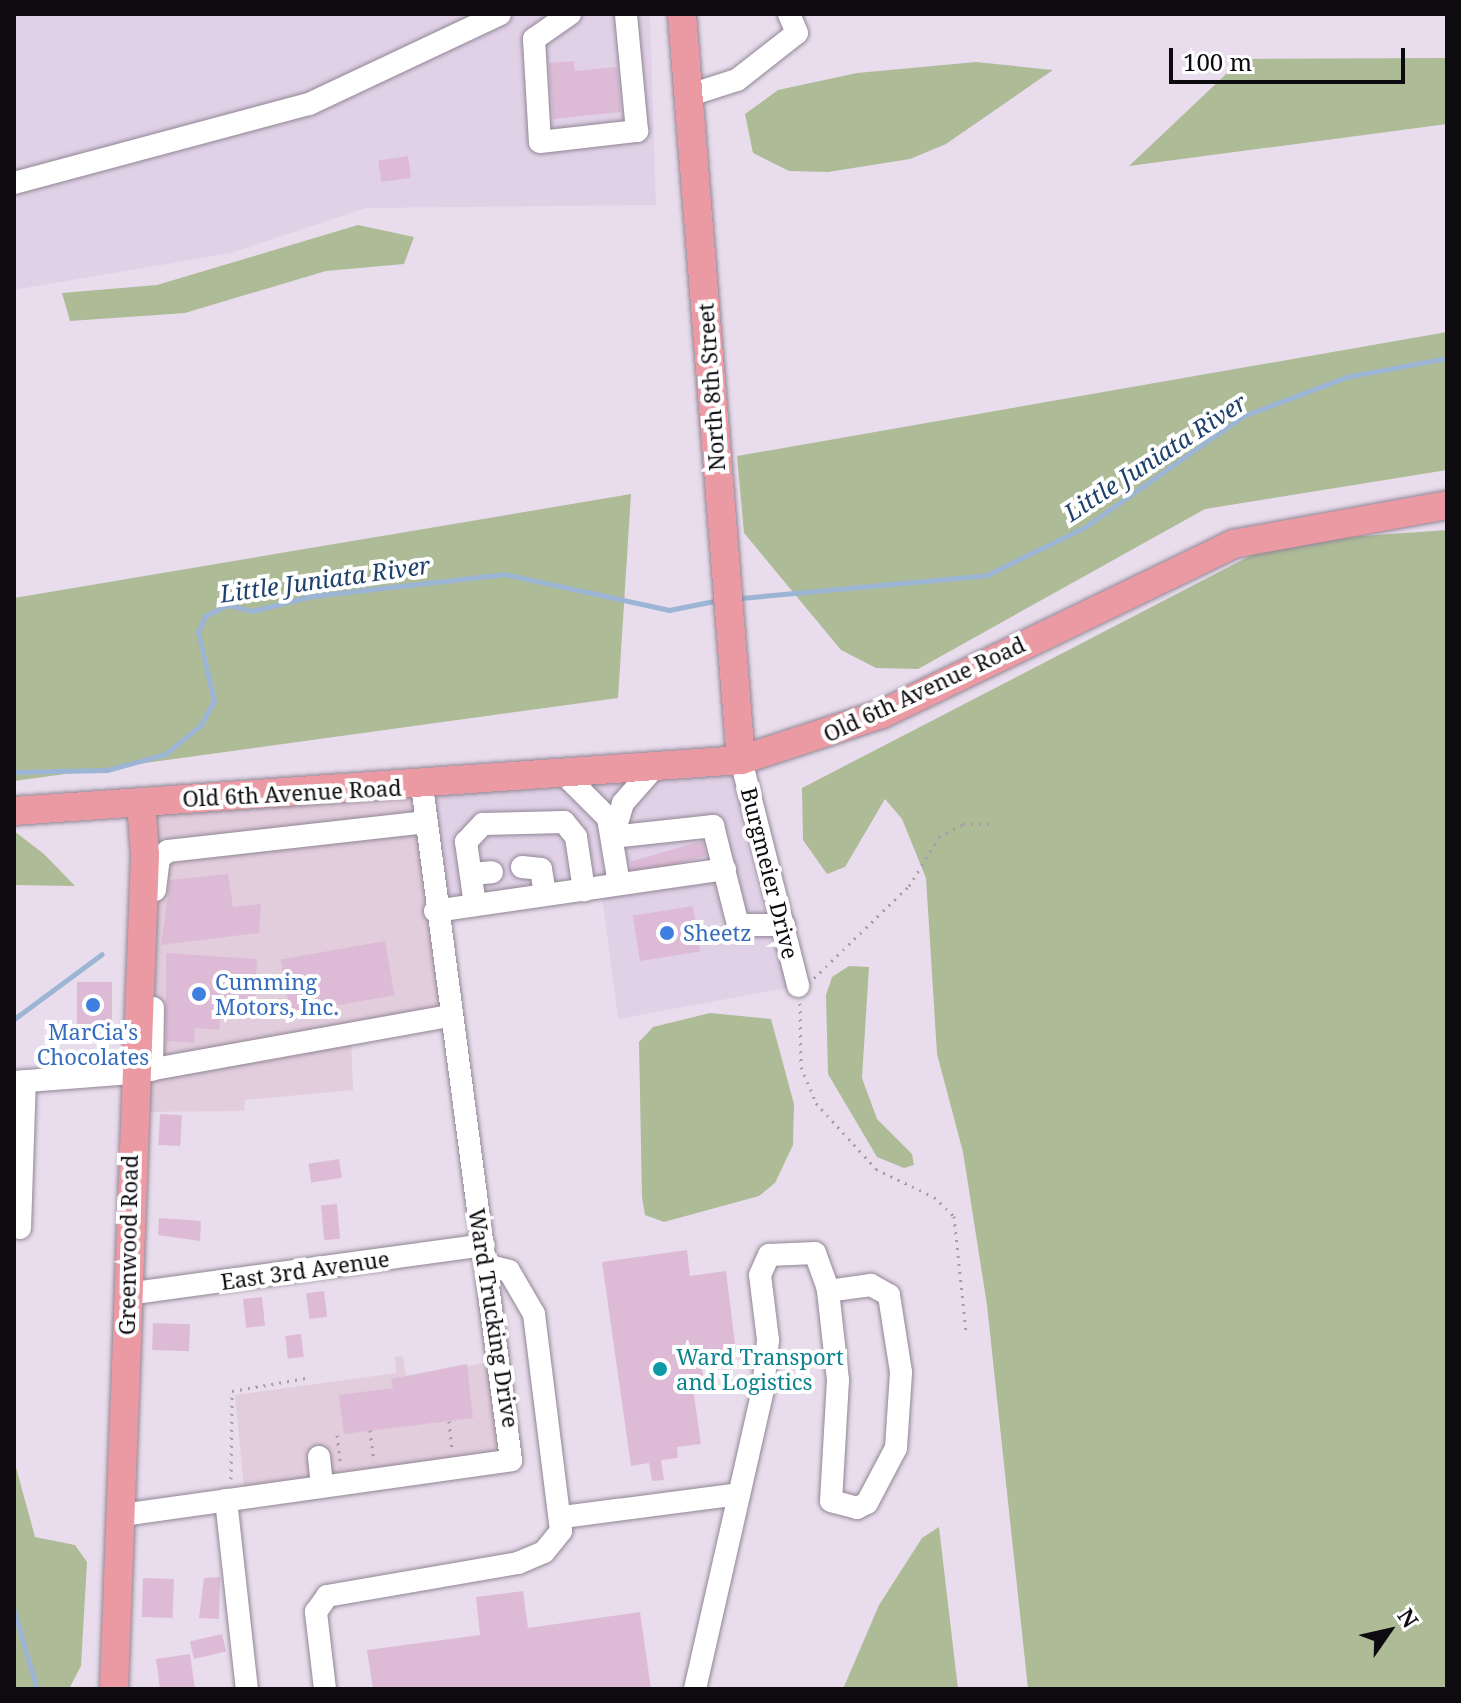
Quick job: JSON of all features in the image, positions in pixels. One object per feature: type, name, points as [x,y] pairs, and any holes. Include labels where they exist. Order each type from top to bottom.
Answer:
[{"type":"main road","name":"North 8th Street","points":[[682,14],[741,760]]},
{"type":"main road","name":"Old 6th Avenue Road","points":[[14,811],[567,777],[741,760],[882,714],[1233,544],[1447,505]]},
{"type":"main road","name":"Greenwood Road","points":[[114,1689],[127,1294],[142,1072],[145,855],[141,802]]},
{"type":"street","points":[[14,183],[309,104],[500,14]]},
{"type":"street","points":[[570,14],[534,39],[540,142],[637,131],[626,14]]},
{"type":"street","points":[[690,95],[737,80],[797,33],[789,14]]},
{"type":"street","name":"Burgmeier Drive","points":[[741,760],[798,986]]},
{"type":"street","points":[[612,837],[623,803],[652,770]]},
{"type":"street","points":[[567,777],[599,802],[612,837],[619,884]]},
{"type":"street","name":"Ward Trucking Drive","points":[[122,1515],[511,1460],[435,911],[422,786]]},
{"type":"street","points":[[475,905],[481,873],[466,842],[474,826],[555,819],[576,837],[584,890]]},
{"type":"street","points":[[142,1072],[155,886],[163,854],[426,822]]},
{"type":"street","points":[[612,837],[713,826],[738,925],[784,925]]},
{"type":"street","points":[[522,867],[541,869],[545,895]]},
{"type":"street","points":[[435,911],[725,869]]},
{"type":"street","points":[[20,1228],[20,1081],[142,1072],[449,1016]]},
{"type":"street","points":[[695,1689],[766,1368],[761,1263],[783,1249],[815,1253],[828,1291],[838,1380],[827,1488],[831,1501],[857,1508],[876,1493],[896,1448],[902,1400],[893,1306],[871,1285],[828,1291]]},
{"type":"street","points":[[325,1689],[316,1612],[327,1596],[518,1563],[555,1542],[563,1517],[534,1314],[509,1271],[485,1255]]},
{"type":"street","name":"East 3rd Avenue","points":[[127,1294],[485,1255]]},
{"type":"street","points":[[319,1457],[322,1486]]},
{"type":"street","points":[[563,1517],[739,1494]]},
{"type":"street","points":[[229,1500],[247,1689]]},
{"type":"path","points":[[966,1332],[954,1216],[934,1197],[876,1169],[816,1103],[799,1057],[798,986],[849,952],[909,886],[939,837],[963,824],[993,824]]},
{"type":"path","points":[[229,1500],[232,1391],[306,1378]]},
{"type":"path","points":[[449,1421],[453,1452]]},
{"type":"path","points":[[370,1430],[374,1462]]},
{"type":"path","points":[[337,1435],[341,1467]]},
{"type":"shaded area","points":[[14,14],[650,14],[656,205],[366,208],[231,253],[14,290]]},
{"type":"shaded area","points":[[747,764],[798,986],[618,1019],[601,888],[436,911],[422,786]]},
{"type":"shaded area","points":[[422,786],[449,1016],[351,1034],[353,1090],[245,1100],[244,1111],[137,1112],[147,804]]},
{"type":"shaded area","points":[[403,1356],[406,1377],[501,1360],[513,1449],[245,1497],[235,1395],[396,1373],[395,1357]]},
{"type":"green space","points":[[1447,58],[1447,124],[1129,166],[1242,59]]},
{"type":"green space","points":[[976,62],[1053,70],[946,144],[910,159],[828,172],[789,171],[753,153],[745,114],[778,90],[857,73]]},
{"type":"green space","points":[[358,225],[414,237],[404,264],[326,271],[185,313],[70,321],[62,293],[157,285]]},
{"type":"green space","points":[[1447,332],[1447,470],[1205,509],[918,669],[876,668],[841,650],[744,533],[737,456]]},
{"type":"green space","points":[[631,494],[618,698],[14,781],[14,598]]},
{"type":"green space","points":[[1447,530],[1447,1689],[1028,1689],[987,1305],[963,1152],[937,1054],[926,878],[902,819],[885,799],[845,867],[827,874],[803,840],[802,788],[1277,542]]},
{"type":"green space","points":[[14,831],[44,854],[75,886],[14,885]]},
{"type":"green space","points":[[849,966],[869,967],[862,1078],[877,1119],[912,1154],[914,1165],[904,1168],[877,1157],[828,1074],[826,995],[832,977]]},
{"type":"green space","points":[[710,1013],[771,1019],[794,1104],[793,1145],[775,1183],[759,1196],[664,1222],[645,1215],[642,1197],[639,1042],[653,1027]]},
{"type":"green space","points":[[14,1460],[35,1537],[75,1545],[87,1562],[81,1666],[69,1689],[14,1689]]},
{"type":"green space","points":[[939,1527],[958,1689],[843,1689],[879,1605],[922,1538]]},
{"type":"building","points":[[574,61],[575,71],[617,67],[621,112],[553,119],[549,63]]},
{"type":"building","points":[[408,156],[411,178],[381,182],[378,160]]},
{"type":"building","points":[[702,841],[706,855],[634,876],[630,862]]},
{"type":"building","points":[[228,874],[233,907],[261,904],[259,933],[161,945],[170,880]]},
{"type":"building","name":"Sheetz","points":[[693,906],[700,951],[640,961],[633,916]]},
{"type":"building","points":[[385,941],[395,995],[290,1014],[281,959]]},
{"type":"building","points":[[166,953],[257,959],[255,1002],[222,999],[219,1030],[195,1028],[194,1043],[166,1041]]},
{"type":"building","points":[[77,982],[112,982],[112,1028],[77,1028]]},
{"type":"building","points":[[160,1114],[182,1115],[180,1146],[158,1145]]},
{"type":"building","points":[[339,1159],[342,1178],[311,1183],[308,1164]]},
{"type":"building","points":[[337,1204],[340,1239],[324,1240],[321,1205]]},
{"type":"building","points":[[159,1218],[201,1221],[200,1241],[158,1235]]},
{"type":"building","name":"Ward Transport and Logistics","points":[[687,1250],[690,1276],[726,1271],[736,1352],[700,1357],[704,1381],[692,1382],[701,1444],[677,1447],[678,1458],[661,1460],[664,1480],[652,1481],[649,1463],[631,1466],[602,1262]]},
{"type":"building","points":[[324,1291],[327,1317],[309,1319],[306,1293]]},
{"type":"building","points":[[262,1297],[265,1326],[246,1328],[243,1299]]},
{"type":"building","points":[[153,1323],[190,1324],[189,1351],[152,1350]]},
{"type":"building","points":[[301,1334],[304,1357],[288,1359],[285,1336]]},
{"type":"building","points":[[467,1364],[473,1418],[344,1434],[339,1395],[393,1388],[391,1379]]},
{"type":"building","points":[[220,1577],[219,1619],[199,1618],[204,1578]]},
{"type":"building","points":[[143,1578],[174,1579],[173,1618],[142,1617]]},
{"type":"building","points":[[523,1591],[528,1628],[640,1612],[651,1689],[373,1689],[367,1650],[480,1635],[476,1597]]},
{"type":"building","points":[[222,1634],[226,1652],[194,1659],[190,1641]]},
{"type":"building","points":[[190,1654],[195,1689],[160,1689],[156,1659]]},
{"type":"waterway","name":"Little Juniata River","points":[[741,598],[987,575],[1085,527],[1243,416],[1346,377],[1447,358]]},
{"type":"waterway","name":"Little Juniata River","points":[[14,772],[107,770],[165,754],[200,726],[214,701],[198,632],[205,616],[227,605],[252,611],[312,596],[504,574],[669,610],[714,601]]},
{"type":"waterway","points":[[14,1019],[102,954]]},
{"type":"waterway","points":[[14,1611],[37,1689]]},
{"type":"place","name":"Sheetz","points":[[667,933]]},
{"type":"place","name":"Cumming Motors, Inc.","points":[[199,994]]},
{"type":"place","name":"MarCia's Chocolates","points":[[93,1005]]},
{"type":"place","name":"Ward Transport and Logistics","points":[[660,1369]]}]
